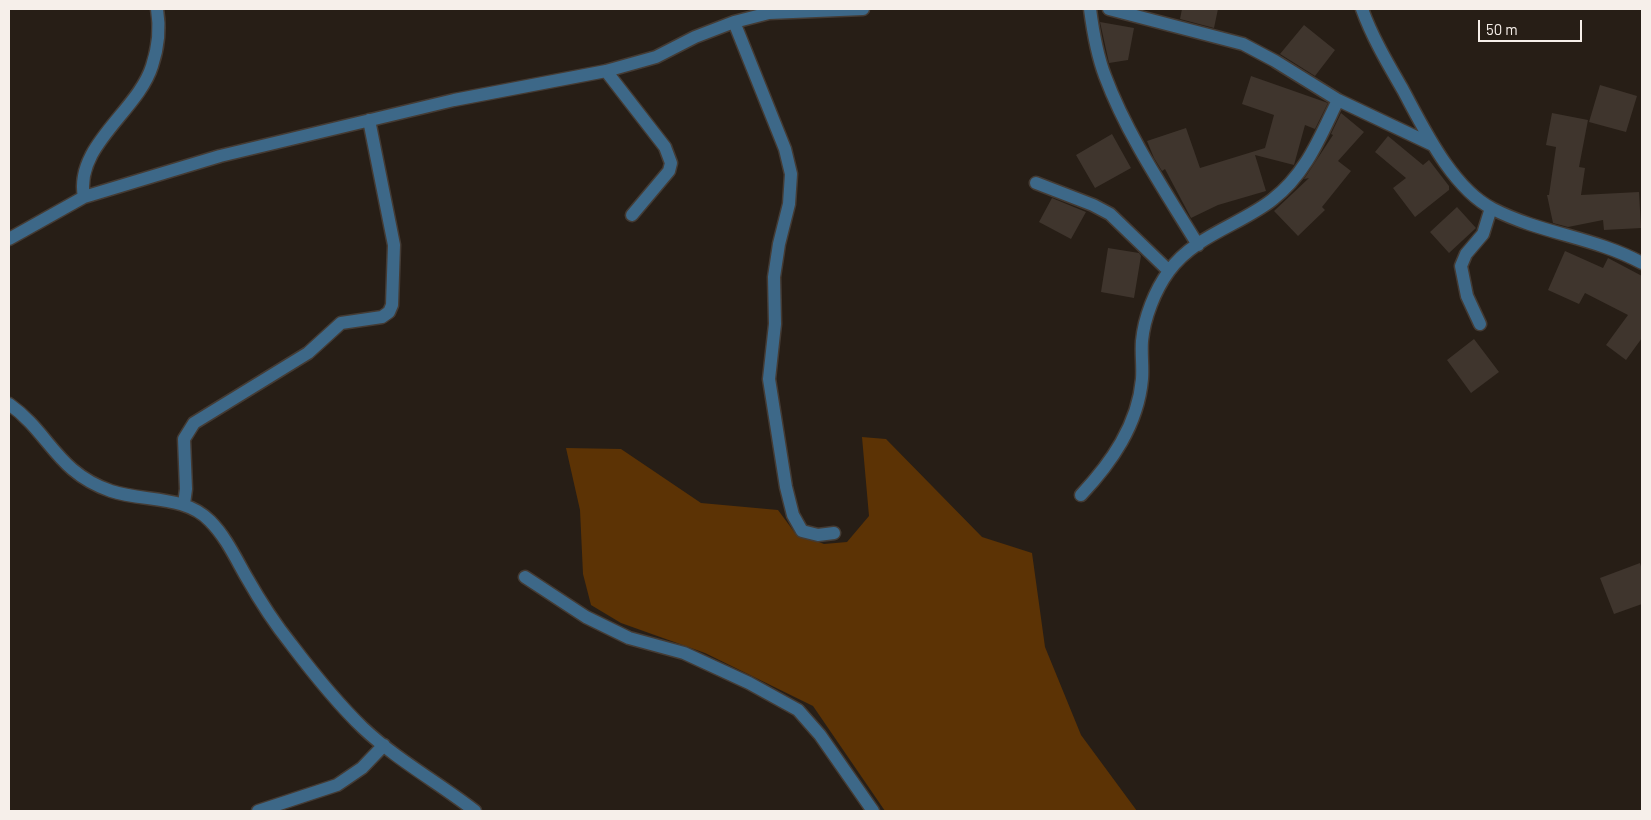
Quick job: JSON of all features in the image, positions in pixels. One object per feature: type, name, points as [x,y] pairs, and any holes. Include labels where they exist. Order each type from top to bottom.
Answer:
[{"type":"street","points":[[84,197],[81,185],[86,164],[152,68],[157,40],[157,9]]},
{"type":"street","points":[[9,239],[84,197],[220,156],[454,100],[606,71],[656,57],[695,37],[734,22],[769,14],[863,9]]},
{"type":"street","points":[[1090,9],[1097,52],[1105,77],[1143,154],[1198,245]]},
{"type":"street","points":[[1110,9],[1214,34],[1244,44],[1338,100],[1433,145]]},
{"type":"street","points":[[1362,9],[1371,31],[1433,145],[1464,185],[1491,208],[1547,230],[1598,242],[1642,263]]},
{"type":"street","points":[[734,22],[785,149],[791,174],[789,204],[779,244],[774,277],[774,324],[769,379],[786,487],[793,516],[802,531],[818,535],[834,533]]},
{"type":"street","points":[[606,71],[665,147],[672,163],[669,171],[632,215]]},
{"type":"street","points":[[1081,495],[1103,472],[1127,432],[1142,380],[1142,342],[1146,323],[1156,293],[1169,270],[1198,245],[1264,205],[1292,181],[1307,164],[1338,100]]},
{"type":"street","points":[[184,504],[186,489],[184,439],[194,423],[308,353],[341,323],[382,317],[389,312],[392,305],[394,245],[369,120]]},
{"type":"street","points":[[1036,183],[1093,205],[1110,214],[1169,270]]},
{"type":"street","points":[[1480,324],[1467,296],[1461,266],[1466,254],[1483,234],[1491,208]]},
{"type":"street","points":[[9,404],[18,411],[53,453],[83,478],[110,490],[135,498],[184,504],[201,512],[212,522],[268,612],[291,644],[363,728],[475,811]]},
{"type":"street","points":[[525,577],[586,617],[606,627],[629,638],[684,653],[757,686],[798,710],[820,735],[873,811]]},
{"type":"street","points":[[258,811],[337,785],[362,768],[384,745]]},
{"type":"shaded area","points":[[862,437],[886,439],[982,537],[1032,553],[1045,647],[1081,735],[1137,811],[885,811],[813,706],[705,653],[621,623],[591,605],[583,574],[580,510],[566,448],[621,449],[701,503],[778,510],[795,533],[824,544],[847,542],[869,516]]},
{"type":"building","points":[[1182,9],[1218,9],[1214,28],[1180,19]]},
{"type":"building","points":[[1100,22],[1134,28],[1128,60],[1109,63]]},
{"type":"building","points":[[1304,25],[1335,50],[1315,76],[1280,54]]},
{"type":"building","points":[[1251,76],[1328,103],[1315,129],[1305,125],[1294,165],[1255,155],[1266,191],[1218,205],[1191,218],[1165,169],[1162,171],[1154,158],[1147,141],[1186,128],[1200,168],[1265,148],[1274,115],[1242,104]]},
{"type":"building","points":[[1600,85],[1637,96],[1626,132],[1589,122]]},
{"type":"building","points":[[1341,113],[1364,132],[1338,161],[1351,171],[1322,207],[1325,210],[1298,236],[1274,211],[1309,178],[1304,179],[1333,135],[1331,134]]},
{"type":"building","points":[[1552,113],[1588,120],[1579,167],[1585,168],[1581,195],[1639,192],[1641,228],[1604,230],[1603,220],[1568,227],[1553,223],[1547,195],[1549,195],[1556,147],[1546,145]]},
{"type":"building","points":[[1112,134],[1131,168],[1095,188],[1076,155]]},
{"type":"building","points":[[1388,136],[1423,165],[1429,160],[1449,186],[1449,190],[1415,217],[1393,188],[1406,178],[1375,152]]},
{"type":"building","points":[[1052,198],[1086,212],[1071,239],[1039,222]]},
{"type":"building","points":[[1457,207],[1476,228],[1449,253],[1430,232]]},
{"type":"building","points":[[1108,248],[1139,253],[1141,256],[1134,298],[1101,292]]},
{"type":"building","points":[[1565,251],[1603,268],[1608,258],[1642,276],[1642,338],[1626,360],[1606,345],[1628,315],[1585,293],[1579,304],[1548,290]]},
{"type":"building","points":[[1474,339],[1499,372],[1471,393],[1447,360]]},
{"type":"building","points":[[1640,563],[1642,570],[1642,604],[1614,614],[1600,578]]}]
